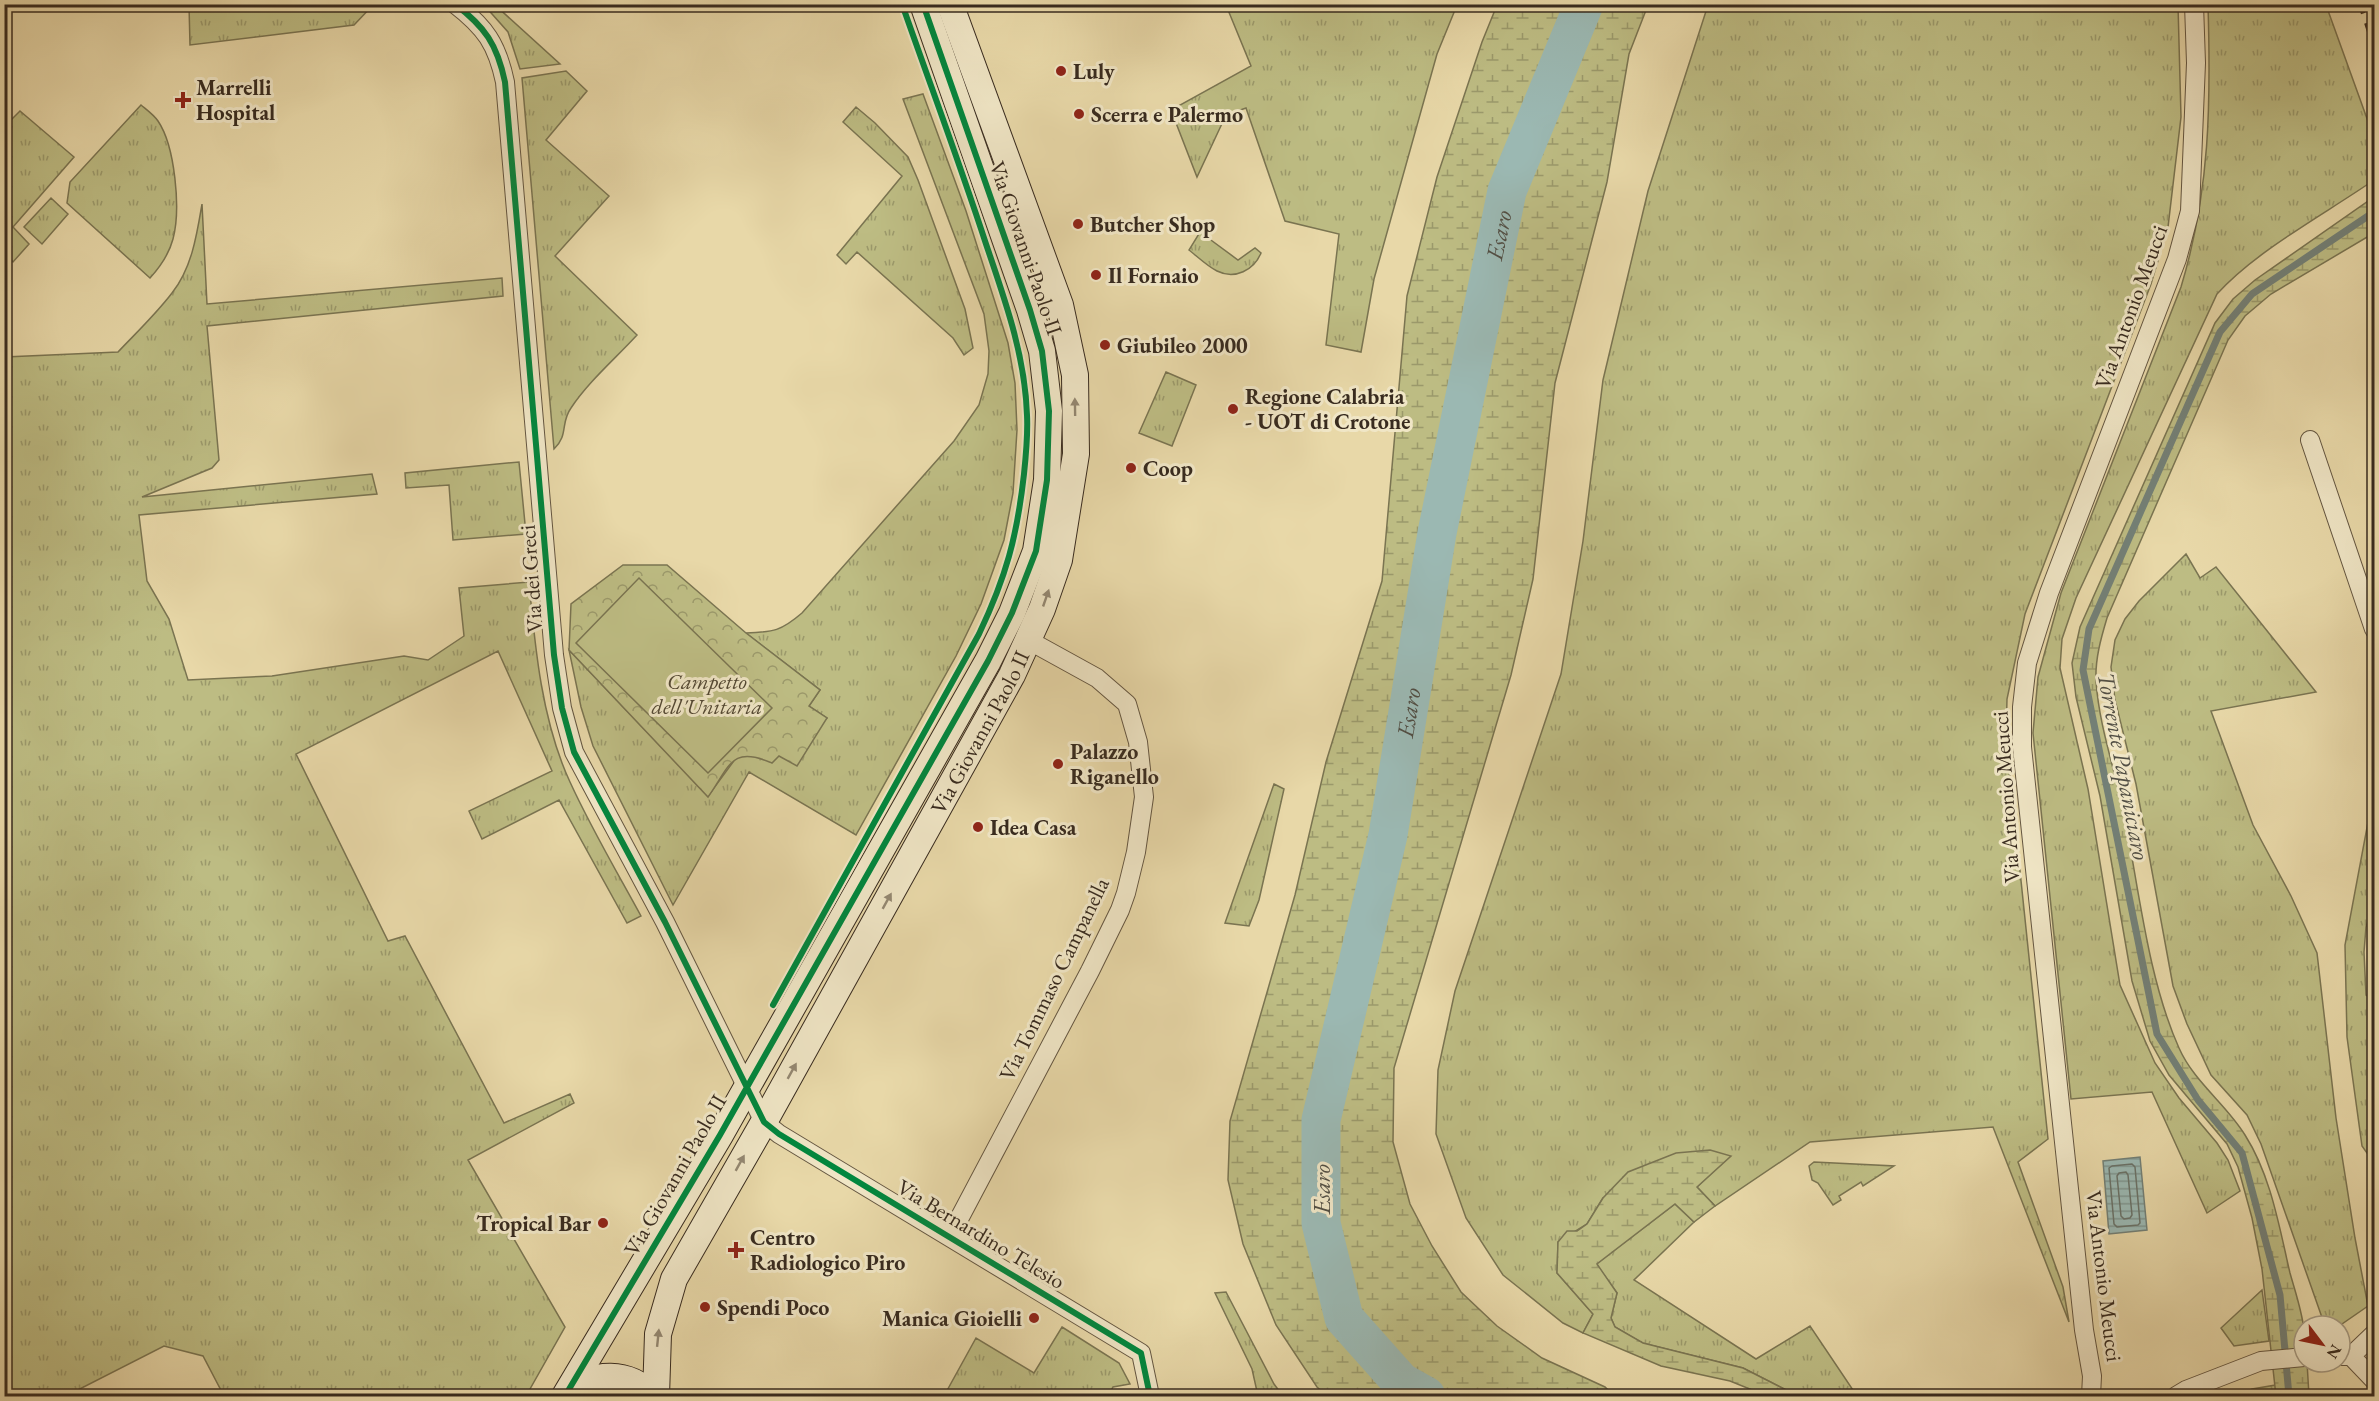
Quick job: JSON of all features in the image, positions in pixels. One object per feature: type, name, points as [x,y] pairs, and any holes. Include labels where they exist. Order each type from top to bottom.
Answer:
[{"type":"street","name":"Via dei Greci","points":[[455,4],[482,27],[494,46],[505,82],[554,655],[562,708],[574,752],[664,922],[764,1122]]},
{"type":"street","name":"Via Giovanni Paolo II","points":[[566,1396],[746,1089],[988,661],[1012,613],[1036,551],[1047,480],[1048,411],[1042,351],[1030,310],[923,4]]},
{"type":"street","name":"Via Giovanni Paolo II","points":[[654,1396],[658,1334],[674,1279],[764,1122],[1006,685],[1042,609],[1059,560],[1076,454],[1075,375],[1060,305],[950,4]]},
{"type":"street","name":"Via Antonio Meucci","points":[[2091,1396],[2092,1376],[2084,1330],[2022,747],[2022,707],[2027,663],[2049,593],[2177,259],[2190,211],[2196,63],[2194,4]]},
{"type":"street","points":[[2310,440],[2374,629]]},
{"type":"street","name":"Via Tommaso Campanella","points":[[950,1236],[1120,910],[1136,852],[1144,797],[1138,742],[1127,704],[1097,678],[1028,639]]},
{"type":"street","name":"Via Bernardino Telesio","points":[[764,1122],[779,1134],[1141,1353],[1150,1396]]},
{"type":"street","points":[[2352,1351],[2374,1334]]},
{"type":"street","points":[[2175,1396],[2262,1361],[2292,1358]]},
{"type":"street","points":[[2352,1361],[2374,1380]]},
{"type":"street","points":[[566,1396],[588,1380],[618,1377],[633,1381],[654,1396]]},
{"type":"green space","points":[[277,4],[278,7],[302,4],[373,5],[354,25],[190,45],[189,5]]},
{"type":"green space","points":[[484,5],[495,5],[560,64],[520,69],[508,32]]},
{"type":"green space","points":[[1226,5],[1457,5],[1437,54],[1374,279],[1361,352],[1326,345],[1339,234],[1285,221],[1246,108],[1226,115],[1197,177],[1171,110],[1251,66]]},
{"type":"green space","points":[[1497,5],[1648,5],[1629,54],[1607,182],[1555,383],[1533,579],[1511,675],[1394,1068],[1393,1142],[1410,1204],[1432,1246],[1461,1292],[1497,1326],[1542,1358],[1605,1387],[1614,1396],[1327,1396],[1317,1387],[1276,1325],[1243,1244],[1228,1180],[1230,1121],[1295,895],[1326,762],[1382,581],[1407,296],[1437,177],[1482,42]]},
{"type":"green space","points":[[1708,5],[2178,5],[2181,117],[2168,227],[2151,284],[2025,614],[2007,699],[2006,737],[2048,1139],[2018,1162],[2063,1287],[2069,1322],[1993,1127],[1810,1142],[1715,1206],[1697,1187],[1730,1156],[1603,1198],[1587,1224],[1558,1242],[1557,1273],[1593,1314],[1583,1333],[1563,1323],[1503,1275],[1466,1218],[1436,1134],[1438,1070],[1455,991],[1561,674],[1583,541],[1603,380],[1648,191]]},
{"type":"green space","points":[[2208,5],[2326,5],[2374,138],[2374,180],[2271,248],[2233,278],[2217,294],[2076,598],[2062,639],[2060,668],[2088,789],[2120,985],[2155,1063],[2179,1098],[2217,1143],[2228,1160],[2240,1191],[2207,1213],[2152,1092],[2071,1099],[2033,733],[2038,677],[2061,593],[2181,287],[2191,251],[2203,182],[2206,147],[2209,77]]},
{"type":"green space","points":[[566,71],[587,91],[546,140],[609,196],[555,256],[637,335],[578,398],[568,413],[563,434],[554,449],[522,78]]},
{"type":"green space","points":[[923,94],[966,211],[1008,343],[1015,383],[1017,430],[1013,493],[1004,540],[981,604],[956,656],[856,835],[749,772],[673,905],[593,746],[581,707],[569,650],[708,796],[736,758],[745,755],[779,755],[827,718],[809,706],[820,690],[746,633],[777,629],[802,613],[954,441],[979,405],[988,374],[989,351],[984,314],[903,99]]},
{"type":"green space","points":[[141,105],[156,119],[164,132],[172,161],[176,195],[173,239],[164,260],[150,278],[67,203],[70,182]]},
{"type":"green space","points":[[856,107],[908,157],[965,309],[973,348],[964,355],[953,338],[857,252],[846,264],[837,255],[902,176],[843,122]]},
{"type":"green space","points":[[20,111],[74,157],[13,227],[29,244],[13,262],[5,254],[4,127]]},
{"type":"green space","points":[[2374,197],[2374,233],[2271,294],[2245,316],[2228,340],[2107,618],[2096,665],[2096,681],[2100,715],[2124,814],[2159,993],[2185,1060],[2245,1135],[2268,1184],[2301,1314],[2292,1314],[2292,1374],[2308,1374],[2309,1396],[2276,1396],[2262,1269],[2252,1218],[2238,1167],[2227,1144],[2169,1075],[2150,1041],[2132,981],[2100,796],[2076,697],[2072,663],[2080,627],[2215,323],[2233,299],[2255,280]]},
{"type":"green space","points":[[51,198],[68,214],[42,244],[24,227]]},
{"type":"green space","points":[[202,204],[207,304],[502,278],[503,296],[207,326],[219,460],[212,468],[142,497],[372,474],[377,494],[139,515],[147,581],[169,619],[188,680],[272,676],[404,656],[428,660],[464,636],[459,588],[529,582],[541,684],[560,759],[604,850],[641,916],[627,923],[559,800],[482,839],[469,811],[552,771],[498,651],[296,754],[388,941],[405,936],[504,1123],[570,1094],[574,1103],[468,1160],[565,1327],[526,1396],[224,1396],[203,1356],[164,1346],[66,1396],[5,1396],[5,357],[118,352],[179,283],[193,250]]},
{"type":"green space","points":[[1200,232],[1238,260],[1255,248],[1261,253],[1249,269],[1237,274],[1224,274],[1210,267],[1189,250]]},
{"type":"green space","points":[[1166,372],[1196,385],[1172,446],[1139,433]]},
{"type":"green space","points":[[519,462],[526,534],[453,540],[449,485],[406,488],[405,473]]},
{"type":"green space","points":[[2186,554],[2200,578],[2216,567],[2316,692],[2211,711],[2253,825],[2291,896],[2317,953],[2336,1118],[2368,1306],[2352,1317],[2352,1314],[2321,1314],[2261,1144],[2247,1115],[2211,1075],[2187,1024],[2173,986],[2136,784],[2115,700],[2111,667],[2115,640],[2125,619],[2139,601]]},
{"type":"green space","name":"Campetto dell'Unitaria","points":[[623,565],[667,565],[746,633],[820,690],[809,706],[827,718],[797,766],[779,756],[772,763],[748,756],[740,758],[727,768],[708,797],[569,650],[571,604]]},
{"type":"green space","points":[[639,578],[772,708],[708,773],[576,643]]},
{"type":"green space","points":[[1274,784],[1284,789],[1259,900],[1249,926],[1225,923]]},
{"type":"green space","points":[[2374,805],[2374,902],[2366,927],[2364,952],[2366,995],[2374,1000],[2374,1163],[2362,1146],[2347,1037],[2345,945],[2371,806]]},
{"type":"green space","points":[[1710,1150],[1731,1156],[1697,1187],[1715,1206],[1694,1222],[1675,1204],[1597,1264],[1617,1293],[1611,1318],[1615,1327],[1643,1343],[1743,1368],[1798,1396],[1767,1396],[1730,1381],[1661,1366],[1583,1333],[1593,1314],[1557,1273],[1558,1242],[1567,1231],[1577,1231],[1587,1224],[1603,1198],[1628,1172],[1676,1153]]},
{"type":"green space","points":[[1814,1162],[1894,1166],[1863,1186],[1861,1182],[1839,1196],[1841,1200],[1833,1205],[1818,1183],[1812,1180],[1809,1166]]},
{"type":"green space","points":[[1675,1204],[1694,1222],[1634,1280],[1756,1359],[1810,1326],[1857,1396],[1798,1396],[1743,1368],[1642,1343],[1615,1327],[1611,1318],[1617,1293],[1596,1264]]},
{"type":"green space","points":[[2262,1290],[2269,1341],[2234,1346],[2221,1328]]},
{"type":"green space","points":[[1226,1292],[1274,1384],[1283,1396],[1258,1396],[1252,1369],[1215,1293]]},
{"type":"green space","points":[[1062,1327],[1119,1363],[1130,1384],[1113,1387],[1108,1396],[944,1396],[976,1338],[1034,1373]]},
{"type":"green space","points":[[2276,1385],[2276,1396],[2238,1396],[2252,1389]]},
{"type":"water","points":[[2140,1157],[2147,1230],[2109,1234],[2103,1161]]},
{"type":"waterway","name":"Esaro","points":[[1426,1396],[1401,1382],[1344,1318],[1321,1223],[1321,1120],[1388,835],[1437,533],[1507,191],[1584,4]]},
{"type":"waterway","name":"Torrente Papaniciaro","points":[[2289,1396],[2280,1295],[2242,1153],[2198,1100],[2157,1034],[2083,670],[2089,629],[2220,332],[2252,294],[2374,212]]},
{"type":"railway","points":[[2360,4],[2374,46]]},
{"type":"cycle path","points":[[455,4],[488,37],[498,57],[505,82],[554,655],[562,708],[574,752],[665,922],[764,1122],[779,1134],[1141,1353],[1150,1396]]},
{"type":"cycle path","points":[[773,1005],[979,634],[1009,556],[1021,497],[1027,422],[1018,349],[1007,307],[976,214],[902,4]]},
{"type":"cycle path","points":[[565,1396],[720,1135],[988,661],[1012,613],[1036,551],[1047,480],[1049,411],[1042,351],[1030,310],[923,4]]},
{"type":"place","name":"Luly","points":[[1061,71]]},
{"type":"place","name":"Marrelli Hospital","points":[[183,100]]},
{"type":"place","name":"Scerra e Palermo","points":[[1079,114]]},
{"type":"place","name":"Butcher Shop","points":[[1078,224]]},
{"type":"place","name":"Il Fornaio","points":[[1096,275]]},
{"type":"place","name":"Giubileo 2000","points":[[1105,345]]},
{"type":"place","name":"Regione Calabria - UOT di Crotone","points":[[1233,409]]},
{"type":"place","name":"Coop","points":[[1131,468]]},
{"type":"place","name":"Palazzo Riganello","points":[[1058,764]]},
{"type":"place","name":"Idea Casa","points":[[978,827]]},
{"type":"place","name":"Tropical Bar","points":[[603,1223]]},
{"type":"place","name":"Centro Radiologico Piro","points":[[736,1250]]},
{"type":"place","name":"Spendi Poco","points":[[705,1307]]},
{"type":"place","name":"Manica Gioielli","points":[[1034,1318]]}]
